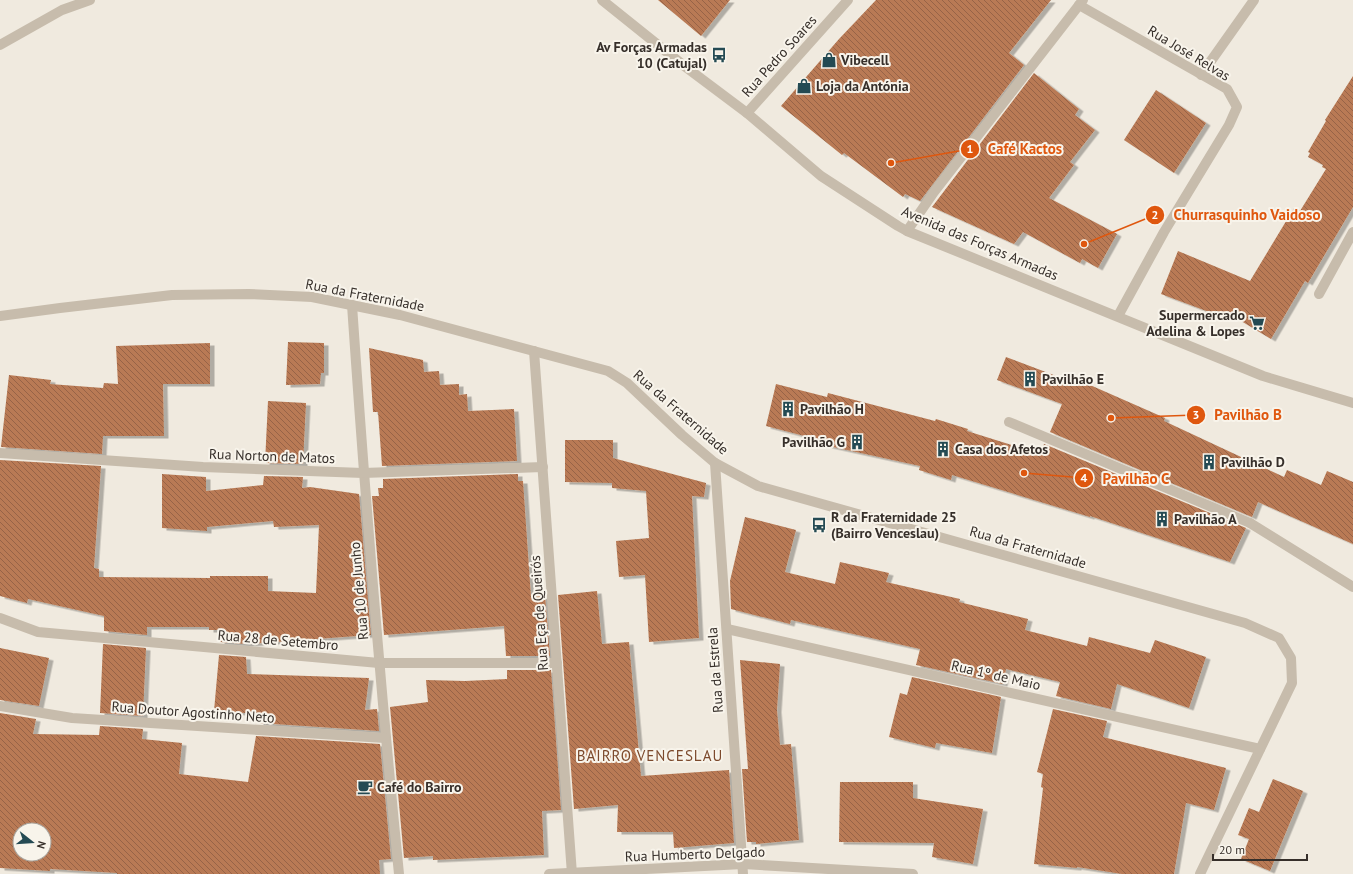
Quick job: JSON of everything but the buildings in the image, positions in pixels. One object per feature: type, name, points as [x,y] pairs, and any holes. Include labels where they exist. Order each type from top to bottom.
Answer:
[{"type":"street","points":[[0,45],[62,10],[90,0]]},
{"type":"street","name":"Rua Pedro Soares","points":[[747,113],[848,0]]},
{"type":"street","points":[[1201,75],[1254,0]]},
{"type":"street","name":"Avenida das Forças Armadas","points":[[608,2],[683,65],[747,113],[821,176],[907,231],[1263,376],[1353,403]]},
{"type":"street","points":[[907,231],[934,192],[1081,2]]},
{"type":"street","name":"Rua José Relvas","points":[[1081,2],[1201,75],[1227,89],[1237,107],[1229,125],[1164,232],[1118,316]]},
{"type":"street","points":[[1319,294],[1353,232]]},
{"type":"street","name":"Rua da Fraternidade","points":[[0,316],[172,296],[249,294],[312,297],[400,315],[608,371],[627,383],[682,436],[715,463],[758,486],[1245,623],[1279,638],[1291,658],[1292,683],[1200,874]]},
{"type":"street","name":"Rua 10 de Junho","points":[[352,305],[363,473],[385,738],[399,874]]},
{"type":"street","name":"Rua Eça de Queirós","points":[[534,351],[572,873]]},
{"type":"street","points":[[1009,422],[1250,524],[1353,587]]},
{"type":"street","name":"Rua Norton de Matos","points":[[0,453],[203,467],[363,473],[543,467]]},
{"type":"street","name":"Rua da Estrela","points":[[715,463],[742,864],[744,874]]},
{"type":"street","name":"Rua 28 de Setembro","points":[[0,618],[38,632],[379,663],[557,662]]},
{"type":"street","name":"Rua 1º de Maio","points":[[726,629],[1260,749]]},
{"type":"street","name":"Rua Doutor Agostinho Neto","points":[[0,706],[72,718],[385,738]]},
{"type":"street","name":"Rua Humberto Delgado","points":[[549,874],[742,864],[913,874]]},
{"type":"place","name":"Av Forças Armadas 10 (Catujal)","points":[[719,55]]},
{"type":"place","name":"Vibecell","points":[[829,60]]},
{"type":"place","name":"Loja da Antónia","points":[[804,86]]},
{"type":"place","name":"Café Kactos","points":[[891,163]]},
{"type":"place","name":"Churrasquinho Vaidoso","points":[[1084,244]]},
{"type":"place","name":"Supermercado Adelina & Lopes","points":[[1257,323]]},
{"type":"place","name":"Pavilhão E","points":[[1030,379]]},
{"type":"place","name":"Pavilhão H","points":[[788,409]]},
{"type":"place","name":"Pavilhão B","points":[[1111,418]]},
{"type":"place","name":"Pavilhão G","points":[[857,442]]},
{"type":"place","name":"Casa dos Afetos","points":[[943,449]]},
{"type":"place","name":"Pavilhão D","points":[[1209,462]]},
{"type":"place","name":"Pavilhão C","points":[[1024,473]]},
{"type":"place","name":"Pavilhão A","points":[[1162,519]]},
{"type":"place","name":"R da Fraternidade 25 (Bairro Venceslau)","points":[[819,525]]},
{"type":"place","name":"Café do Bairro","points":[[365,787]]},
{"type":"district","name":"BAIRRO VENCESLAU","points":[[650,756]]}]
